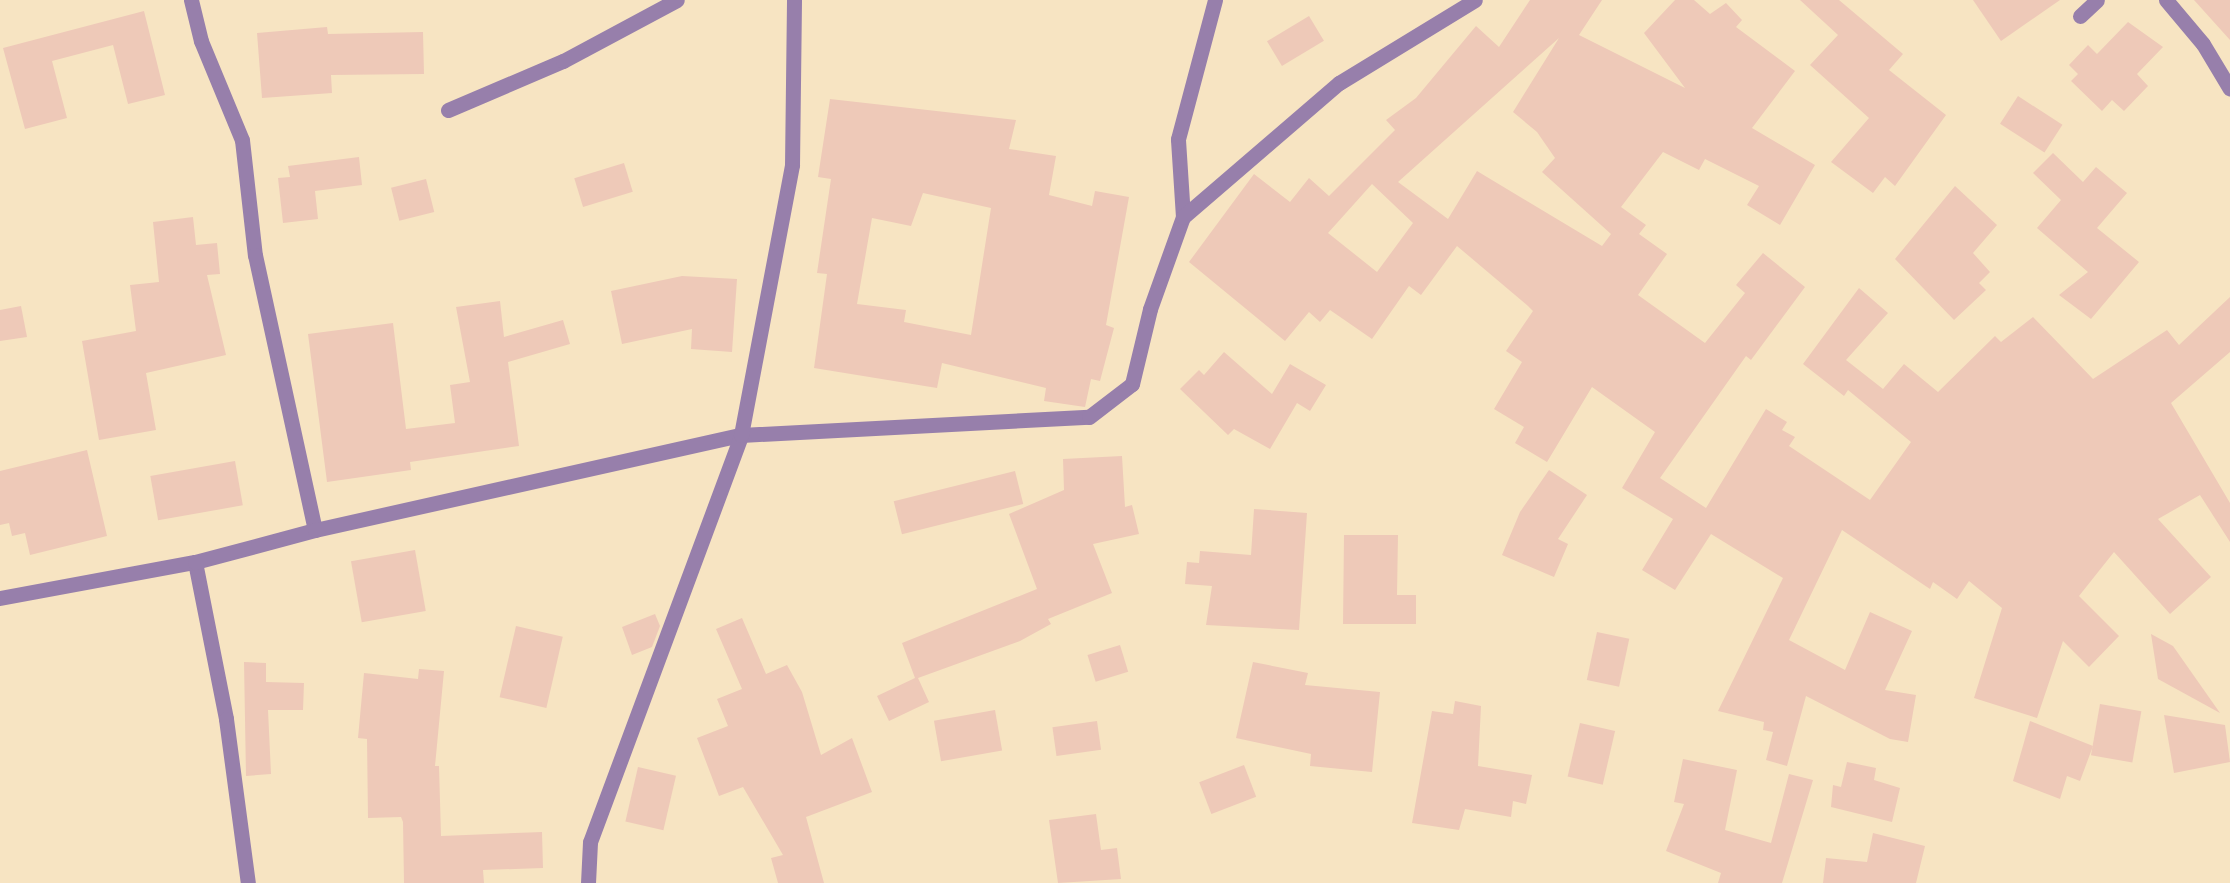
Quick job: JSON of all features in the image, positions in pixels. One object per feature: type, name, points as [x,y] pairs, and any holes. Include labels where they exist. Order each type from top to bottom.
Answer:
[{"type":"street","points":[[191,0],[201,41],[242,140],[255,255],[315,530]]},
{"type":"street","points":[[448,110],[563,61],[677,0]]},
{"type":"street","points":[[588,883],[590,842],[741,435],[792,165],[794,0]]},
{"type":"street","points":[[0,598],[195,562],[315,530],[741,435],[1089,417],[1132,384],[1150,309],[1183,217],[1178,139],[1215,0]]},
{"type":"street","points":[[1183,217],[1339,83],[1475,0]]},
{"type":"street","points":[[2080,16],[2097,0]]},
{"type":"street","points":[[2166,0],[2228,80]]},
{"type":"street","points":[[195,562],[226,719],[248,883]]},
{"type":"building","points":[[1530,0],[1602,0],[1579,35],[1685,88],[1644,33],[1675,0],[1694,0],[1710,14],[1726,3],[1742,20],[1736,27],[1795,71],[1752,128],[1815,165],[1780,225],[1747,205],[1759,186],[1705,159],[1699,170],[1663,152],[1621,207],[1646,225],[1639,234],[1667,254],[1638,295],[1705,343],[1745,293],[1736,285],[1763,253],[1805,287],[1751,360],[1746,356],[1660,478],[1706,508],[1766,409],[1787,422],[1782,430],[1795,437],[1789,446],[1870,500],[1911,442],[1848,390],[1844,396],[1803,364],[1859,288],[1888,313],[1846,360],[1883,389],[1904,364],[1938,392],[1995,336],[2001,342],[2033,317],[2093,379],[2167,330],[2179,345],[2230,297],[2230,352],[2171,403],[2230,503],[2230,542],[2200,495],[2158,519],[2211,577],[2170,614],[2114,552],[2079,596],[2119,636],[2089,667],[2063,641],[2037,718],[1974,698],[2002,608],[1969,581],[1957,599],[1933,582],[1930,589],[1842,530],[1789,640],[1845,670],[1870,612],[1912,631],[1885,690],[1916,695],[1908,742],[1890,739],[1806,696],[1787,766],[1766,760],[1773,732],[1763,730],[1764,722],[1718,711],[1783,578],[1711,534],[1675,590],[1642,570],[1673,519],[1622,488],[1655,432],[1592,387],[1547,462],[1515,443],[1524,427],[1494,409],[1522,362],[1506,351],[1533,311],[1528,306],[1457,246],[1421,295],[1409,286],[1372,339],[1330,310],[1320,322],[1309,312],[1285,341],[1189,262],[1254,174],[1290,202],[1309,178],[1329,196],[1395,130],[1386,120],[1416,98],[1476,26],[1499,47]],"holes":[[[1559,38],[1513,112],[1537,132],[1555,158],[1542,172],[1611,234],[1602,246],[1477,171],[1448,219],[1398,182]],[[1372,184],[1413,223],[1377,272],[1328,233]]]},
{"type":"building","points":[[1800,0],[1839,0],[1903,54],[1889,70],[1946,115],[1895,186],[1885,177],[1873,193],[1831,162],[1869,118],[1810,65],[1838,35]]},
{"type":"building","points":[[1973,0],[2060,0],[2001,41]]},
{"type":"building","points":[[2194,0],[2230,0],[2230,40]]},
{"type":"building","points":[[144,11],[165,95],[128,104],[113,45],[52,61],[67,118],[25,129],[3,48]]},
{"type":"building","points":[[1309,16],[1324,41],[1282,66],[1267,41]]},
{"type":"building","points":[[2128,22],[2163,47],[2137,74],[2148,86],[2124,111],[2112,100],[2102,111],[2071,81],[2078,74],[2069,65],[2088,45],[2097,54]]},
{"type":"building","points":[[327,27],[328,34],[423,32],[424,74],[331,75],[332,93],[262,98],[257,33]]},
{"type":"building","points":[[2018,96],[2062,125],[2044,153],[2000,124]]},
{"type":"building","points":[[830,99],[1016,120],[1009,149],[1056,156],[1049,195],[1092,206],[1095,191],[1129,197],[1106,325],[1114,328],[1100,381],[1091,379],[1085,407],[1044,401],[1046,388],[942,363],[937,388],[814,368],[827,274],[817,273],[831,179],[818,177]],"holes":[[[923,193],[991,208],[971,335],[904,322],[906,310],[857,304],[872,218],[911,226]]]},
{"type":"building","points":[[2053,153],[2083,182],[2096,167],[2127,193],[2097,228],[2139,262],[2091,319],[2059,295],[2088,272],[2037,228],[2061,200],[2033,173]]},
{"type":"building","points":[[359,157],[362,185],[315,191],[318,219],[283,223],[278,178],[290,177],[288,166]]},
{"type":"building","points":[[624,163],[633,192],[583,207],[574,178]]},
{"type":"building","points":[[426,179],[434,212],[399,221],[391,188]]},
{"type":"building","points":[[1955,186],[1997,225],[1973,253],[1990,272],[1979,283],[1986,290],[1954,320],[1895,259]]},
{"type":"building","points":[[193,217],[196,245],[217,243],[220,274],[207,275],[226,355],[146,373],[156,430],[99,440],[82,341],[136,331],[130,285],[159,282],[153,222]]},
{"type":"building","points":[[682,276],[737,279],[732,352],[691,349],[692,329],[622,344],[611,291]]},
{"type":"building","points":[[500,301],[504,337],[563,320],[570,344],[508,362],[519,446],[410,462],[411,470],[327,482],[308,334],[393,323],[406,429],[455,423],[450,385],[470,382],[456,307]]},
{"type":"building","points":[[21,306],[27,337],[0,341],[0,310]]},
{"type":"building","points":[[1224,352],[1272,394],[1290,364],[1326,385],[1310,411],[1297,403],[1270,449],[1234,429],[1228,435],[1180,389],[1199,370],[1204,375]]},
{"type":"building","points":[[87,450],[107,536],[30,555],[25,533],[12,536],[9,523],[0,525],[0,471]]},
{"type":"building","points":[[1122,456],[1125,507],[1132,505],[1139,534],[1093,544],[1112,593],[1048,619],[1051,624],[1020,641],[918,678],[929,702],[889,721],[877,696],[915,678],[902,643],[1037,589],[1009,514],[1064,490],[1063,459]]},
{"type":"building","points":[[235,461],[243,505],[158,520],[150,476]]},
{"type":"building","points":[[1549,470],[1587,495],[1558,539],[1568,544],[1554,577],[1502,555],[1520,512]]},
{"type":"building","points":[[1015,471],[1023,504],[902,534],[894,501]]},
{"type":"building","points":[[1254,509],[1307,513],[1299,630],[1206,625],[1212,586],[1185,584],[1187,562],[1199,563],[1200,551],[1251,555]]},
{"type":"building","points":[[1344,535],[1398,535],[1397,595],[1416,595],[1416,624],[1343,624]]},
{"type":"building","points":[[415,550],[426,611],[362,622],[351,561]]},
{"type":"building","points":[[655,614],[660,626],[652,647],[632,655],[622,627]]},
{"type":"building","points":[[742,618],[766,674],[787,665],[802,692],[821,755],[852,738],[872,792],[806,817],[824,883],[778,883],[771,858],[783,855],[743,787],[719,796],[697,738],[728,726],[717,699],[742,689],[716,629]]},
{"type":"building","points":[[516,626],[563,637],[546,708],[500,697]]},
{"type":"building","points":[[1597,632],[1629,639],[1619,687],[1587,680]]},
{"type":"building","points":[[2151,634],[2173,646],[2220,713],[2158,679]]},
{"type":"building","points":[[1120,645],[1128,672],[1096,682],[1087,655]]},
{"type":"building","points":[[244,662],[266,663],[266,682],[304,683],[303,710],[268,710],[271,774],[246,776]]},
{"type":"building","points":[[1253,662],[1308,673],[1305,685],[1380,692],[1372,772],[1310,766],[1311,754],[1236,738]]},
{"type":"building","points":[[419,669],[444,671],[435,766],[439,766],[441,836],[542,832],[543,868],[483,870],[484,883],[404,883],[403,822],[401,817],[368,818],[367,739],[358,738],[364,673],[418,679]]},
{"type":"building","points":[[1455,701],[1481,706],[1478,766],[1532,775],[1526,804],[1513,801],[1511,817],[1465,809],[1459,830],[1412,823],[1432,711],[1453,714]]},
{"type":"building","points":[[2100,704],[2141,711],[2132,763],[2091,755]]},
{"type":"building","points":[[995,710],[1002,750],[941,761],[934,721]]},
{"type":"building","points":[[2164,715],[2225,725],[2230,762],[2174,773]]},
{"type":"building","points":[[1097,721],[1101,750],[1056,756],[1052,727]]},
{"type":"building","points":[[2030,721],[2093,746],[2080,781],[2067,776],[2060,799],[2013,781]]},
{"type":"building","points":[[1580,723],[1615,731],[1603,785],[1568,777]]},
{"type":"building","points":[[1683,759],[1737,770],[1725,830],[1771,843],[1789,774],[1813,780],[1782,883],[1718,883],[1721,873],[1666,851],[1684,804],[1674,802]]},
{"type":"building","points":[[1847,762],[1876,768],[1874,780],[1900,788],[1892,822],[1831,807],[1833,785],[1841,787]]},
{"type":"building","points":[[1244,765],[1256,797],[1211,814],[1199,782]]},
{"type":"building","points":[[638,767],[676,776],[663,830],[625,822]]},
{"type":"building","points":[[1096,814],[1101,850],[1117,848],[1121,879],[1058,883],[1049,820]]},
{"type":"building","points":[[1873,833],[1925,846],[1916,883],[1823,883],[1826,858],[1867,862]]}]
